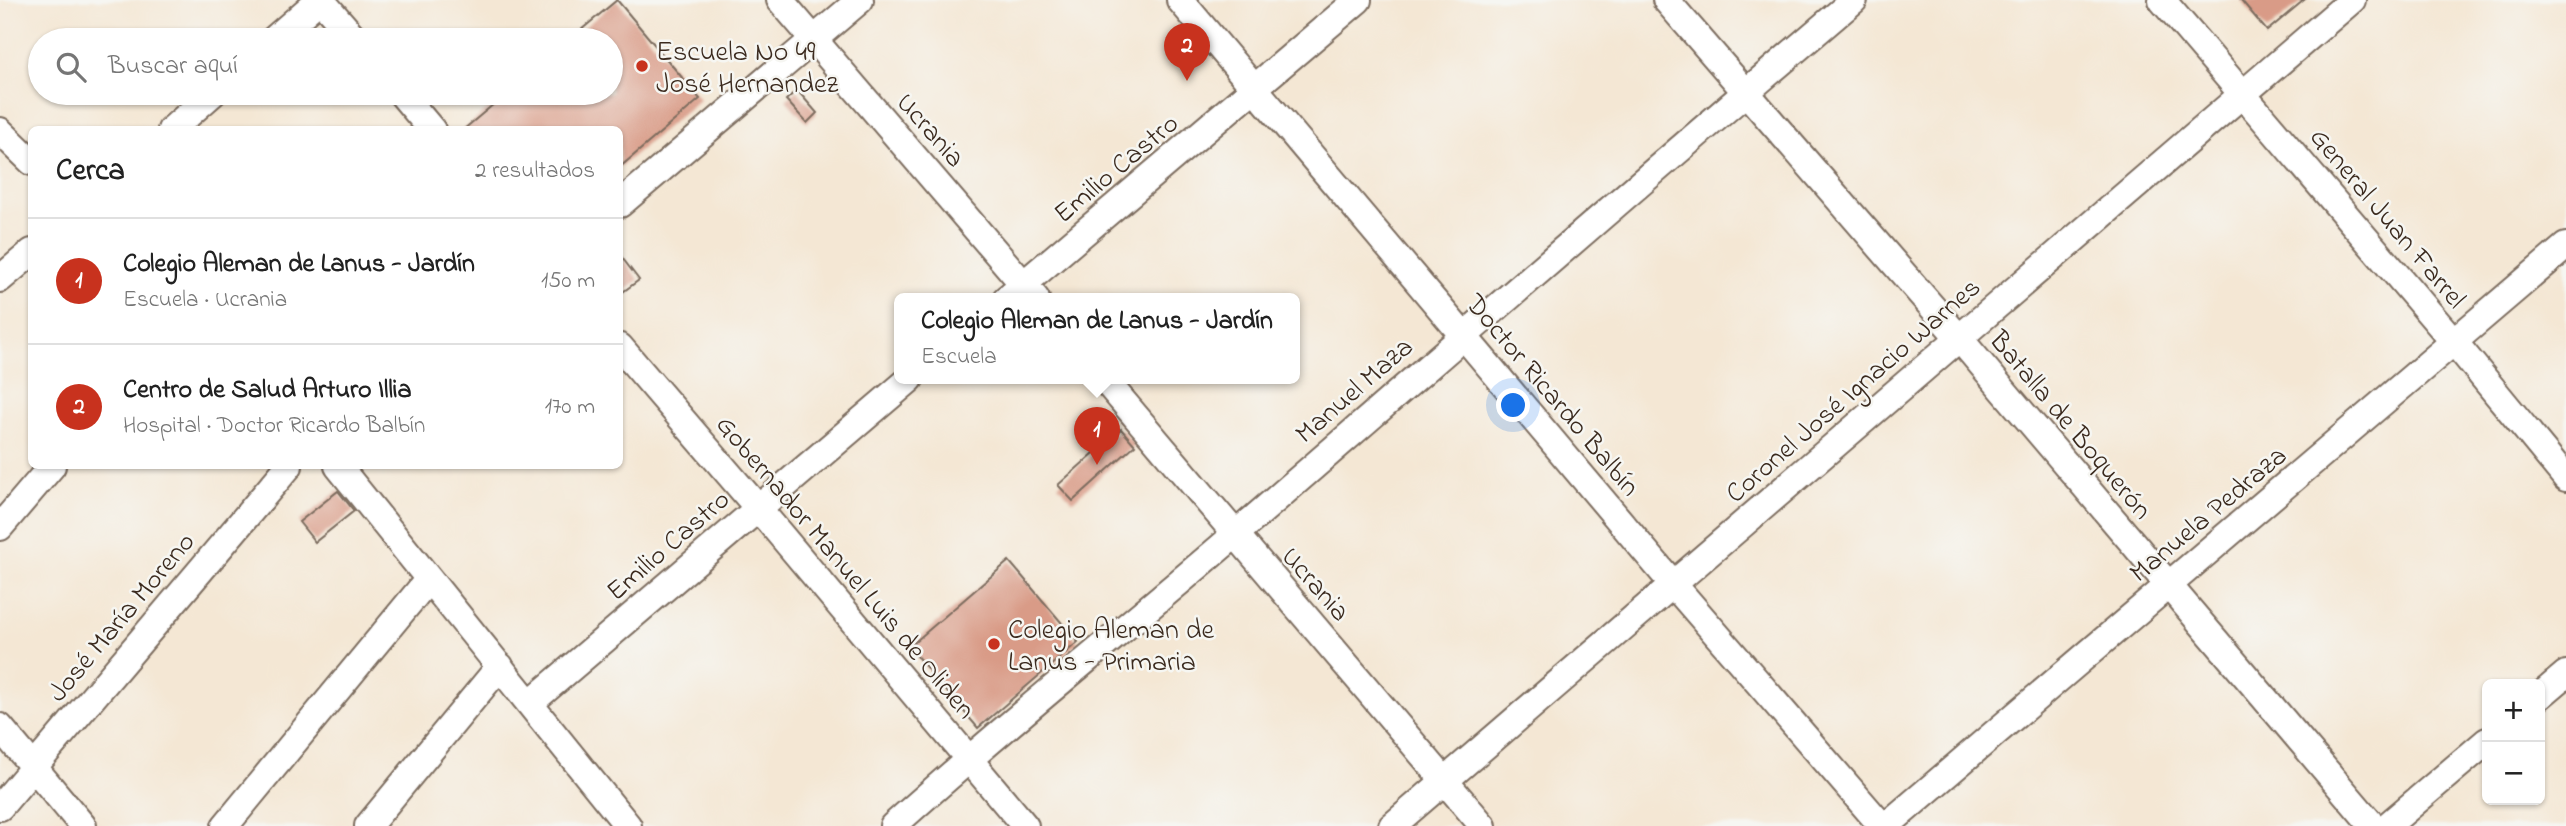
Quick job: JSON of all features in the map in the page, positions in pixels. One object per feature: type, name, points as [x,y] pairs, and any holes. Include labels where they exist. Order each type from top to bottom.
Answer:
[{"type":"street","points":[[287,28],[320,0],[345,28]]},
{"type":"street","name":"Ucrania","points":[[780,0],[1021,293]]},
{"type":"street","points":[[623,201],[860,0]]},
{"type":"street","name":"Doctor Ricardo Balbín","points":[[1180,0],[1673,584],[1884,826]]},
{"type":"street","name":"Emilio Castro","points":[[1023,293],[1358,0]]},
{"type":"street","name":"Batalla de Boquerón","points":[[1666,0],[1959,338],[2373,826]]},
{"type":"street","name":"Manuel Maza","points":[[893,826],[1854,0]]},
{"type":"street","name":"General Juan Farrel","points":[[2162,0],[2455,343],[2566,478]]},
{"type":"street","name":"Coronel José Ignacio Warnes","points":[[1392,826],[2352,0]]},
{"type":"street","points":[[176,126],[200,105]]},
{"type":"street","points":[[411,105],[429,126]]},
{"type":"street","points":[[0,131],[28,158]]},
{"type":"street","name":"Manuela Pedraza","points":[[1884,826],[2566,246]]},
{"type":"street","points":[[0,279],[28,255]]},
{"type":"street","name":"Gobernador Manuel Luis de Oliden","points":[[623,350],[1024,826]]},
{"type":"street","name":"Emilio Castro","points":[[530,703],[904,384]]},
{"type":"street","name":"Ucrania","points":[[1108,384],[1483,826]]},
{"type":"street","points":[[0,527],[49,469]]},
{"type":"street","name":"José María Moreno","points":[[0,807],[286,469]]},
{"type":"street","points":[[340,469],[628,826]]},
{"type":"street","points":[[225,826],[428,580]]},
{"type":"street","points":[[368,826],[500,666]]},
{"type":"street","points":[[2545,692],[2566,674]]},
{"type":"street","points":[[0,727],[83,826]]},
{"type":"street","points":[[2387,826],[2486,742]]},
{"type":"building","name":"Escuela No 49 José Hernandez","points":[[617,0],[700,99],[623,164],[623,126],[468,126],[493,105],[623,105],[623,28],[583,28]]},
{"type":"building","points":[[2241,0],[2304,0],[2267,31]]},
{"type":"building","points":[[797,90],[817,113],[807,123],[786,100]]},
{"type":"building","points":[[623,259],[639,280],[623,292]]},
{"type":"building","points":[[1121,429],[1135,445],[1073,501],[1058,485]]},
{"type":"building","points":[[338,491],[354,511],[315,542],[299,522]]},
{"type":"building","name":"Colegio Aleman de Lanus - Primaria","points":[[1009,561],[1078,642],[978,728],[909,647]]},
{"type":"place","name":"Escuela No 49 José Hernandez","points":[[642,66]]},
{"type":"place","name":"Centro de Salud Arturo Illia","points":[[1187,81]]},
{"type":"place","name":"Colegio Aleman de Lanus - Jardín","points":[[1097,465]]},
{"type":"place","name":"Colegio Aleman de Lanus - Primaria","points":[[994,644]]}]
